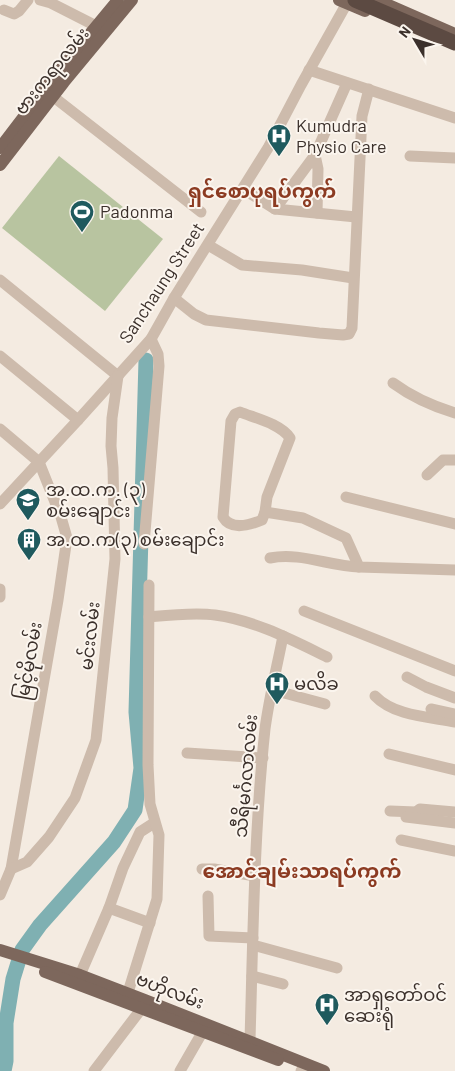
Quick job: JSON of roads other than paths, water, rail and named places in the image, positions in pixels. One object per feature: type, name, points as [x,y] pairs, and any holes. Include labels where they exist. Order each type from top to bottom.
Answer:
[{"type":"highway","points":[[347,1],[455,43]]},
{"type":"main road","name":"ဗားကရာလမ်း","points":[[102,28],[118,0]]},
{"type":"main road","name":"ဗားကရာလမ်း","points":[[1,156],[48,93],[102,28],[132,0]]},
{"type":"main road","points":[[378,0],[455,34]]},
{"type":"main road","points":[[347,1],[455,50]]},
{"type":"main road","name":"ဗဟိုလမ်း","points":[[2,954],[80,975],[142,1008],[304,1070]]},
{"type":"main road","name":"ဗဟိုလမ်း","points":[[28,962],[250,1040],[324,1071]]},
{"type":"street","points":[[4,10],[14,14],[19,12],[28,0]]},
{"type":"street","points":[[40,0],[51,3],[102,28]]},
{"type":"street","name":"Sanchaung Street","points":[[0,503],[151,339],[174,298],[268,148],[347,1]]},
{"type":"street","points":[[309,70],[455,118]]},
{"type":"street","points":[[275,209],[315,155],[347,83]]},
{"type":"street","points":[[174,298],[194,314],[206,320],[319,334],[349,334],[352,328],[362,116],[369,89]]},
{"type":"street","points":[[48,93],[201,212]]},
{"type":"street","points":[[315,155],[318,169],[317,213]]},
{"type":"street","points":[[410,156],[455,158]]},
{"type":"street","points":[[243,189],[275,209],[356,217]]},
{"type":"street","points":[[208,245],[242,265],[302,270],[353,278]]},
{"type":"street","points":[[0,280],[118,376]]},
{"type":"street","points":[[144,544],[159,366],[158,354],[151,339]]},
{"type":"street","points":[[0,356],[78,420]]},
{"type":"street","name":"မင်းလမ်း","points":[[11,869],[27,862],[49,837],[75,798],[96,740],[116,559],[111,446],[112,418],[118,376]]},
{"type":"street","points":[[393,383],[425,403],[455,413]]},
{"type":"street","points":[[240,412],[266,422],[286,433],[290,438],[266,498],[265,512],[262,520],[233,526],[226,523],[223,517],[231,421],[235,414],[240,412]]},
{"type":"street","points":[[0,429],[39,462]]},
{"type":"street","points":[[427,475],[443,460],[455,460]]},
{"type":"street","name":"မြင့်မိုလမ်း","points":[[1,893],[11,869],[66,554],[67,538],[61,517],[39,462]]},
{"type":"street","points":[[346,497],[455,524]]},
{"type":"street","points":[[265,512],[303,518],[346,538],[359,567]]},
{"type":"street","points":[[270,558],[294,556],[342,566],[455,570]]},
{"type":"street","points":[[126,998],[157,899],[159,835],[150,804],[147,722],[149,585]]},
{"type":"street","points":[[304,611],[455,671]]},
{"type":"street","points":[[149,617],[212,614],[231,618],[283,636],[327,657]]},
{"type":"street","name":"သီရိမင်္ဂလာလမ်း","points":[[250,1040],[255,876],[263,758],[266,727],[283,636]]},
{"type":"street","points":[[407,677],[426,687],[455,698]]},
{"type":"street","points":[[273,690],[325,704]]},
{"type":"street","points":[[375,696],[388,706],[399,711],[455,722]]},
{"type":"street","points":[[431,709],[455,714]]},
{"type":"street","points":[[187,753],[263,758]]},
{"type":"street","points":[[389,754],[455,770]]},
{"type":"street","points":[[390,811],[416,812],[420,809],[455,812]]},
{"type":"street","points":[[404,817],[455,823]]},
{"type":"street","points":[[80,975],[109,908],[123,868],[140,832],[154,823]]},
{"type":"street","points":[[401,840],[455,851]]},
{"type":"street","points":[[0,864],[11,869]]},
{"type":"street","points":[[202,869],[214,869],[255,876]]},
{"type":"street","points":[[208,896],[209,936],[253,942],[337,968]]},
{"type":"street","points":[[109,908],[150,922]]},
{"type":"street","points":[[252,976],[283,984]]},
{"type":"street","points":[[94,1071],[142,1008]]},
{"type":"street","points":[[180,1071],[203,1031]]},
{"type":"waterway","points":[[4,1071],[6,1061],[6,1023],[13,979],[22,950],[40,925],[114,842],[135,810],[141,768],[136,712],[146,360]]},
{"type":"place","name":"Kumudra Physio Care","points":[[279,157]]},
{"type":"place","name":"Padonma","points":[[82,233]]},
{"type":"place","name":"အ.ထ.က. (၃) စမ်းချောင်း","points":[[28,521]]},
{"type":"place","name":"အ.ထ.က(၃) စမ်းချောင်း","points":[[29,561]]},
{"type":"place","name":"မလိခ","points":[[277,705]]},
{"type":"place","name":"အာရှတော်ဝင် ဆေးရုံ","points":[[327,1026]]},
{"type":"district","name":"ရှင်စောပုရပ်ကွက်","points":[[262,191]]},
{"type":"district","name":"အောင်ချမ်းသာရပ်ကွက်","points":[[302,871]]}]
